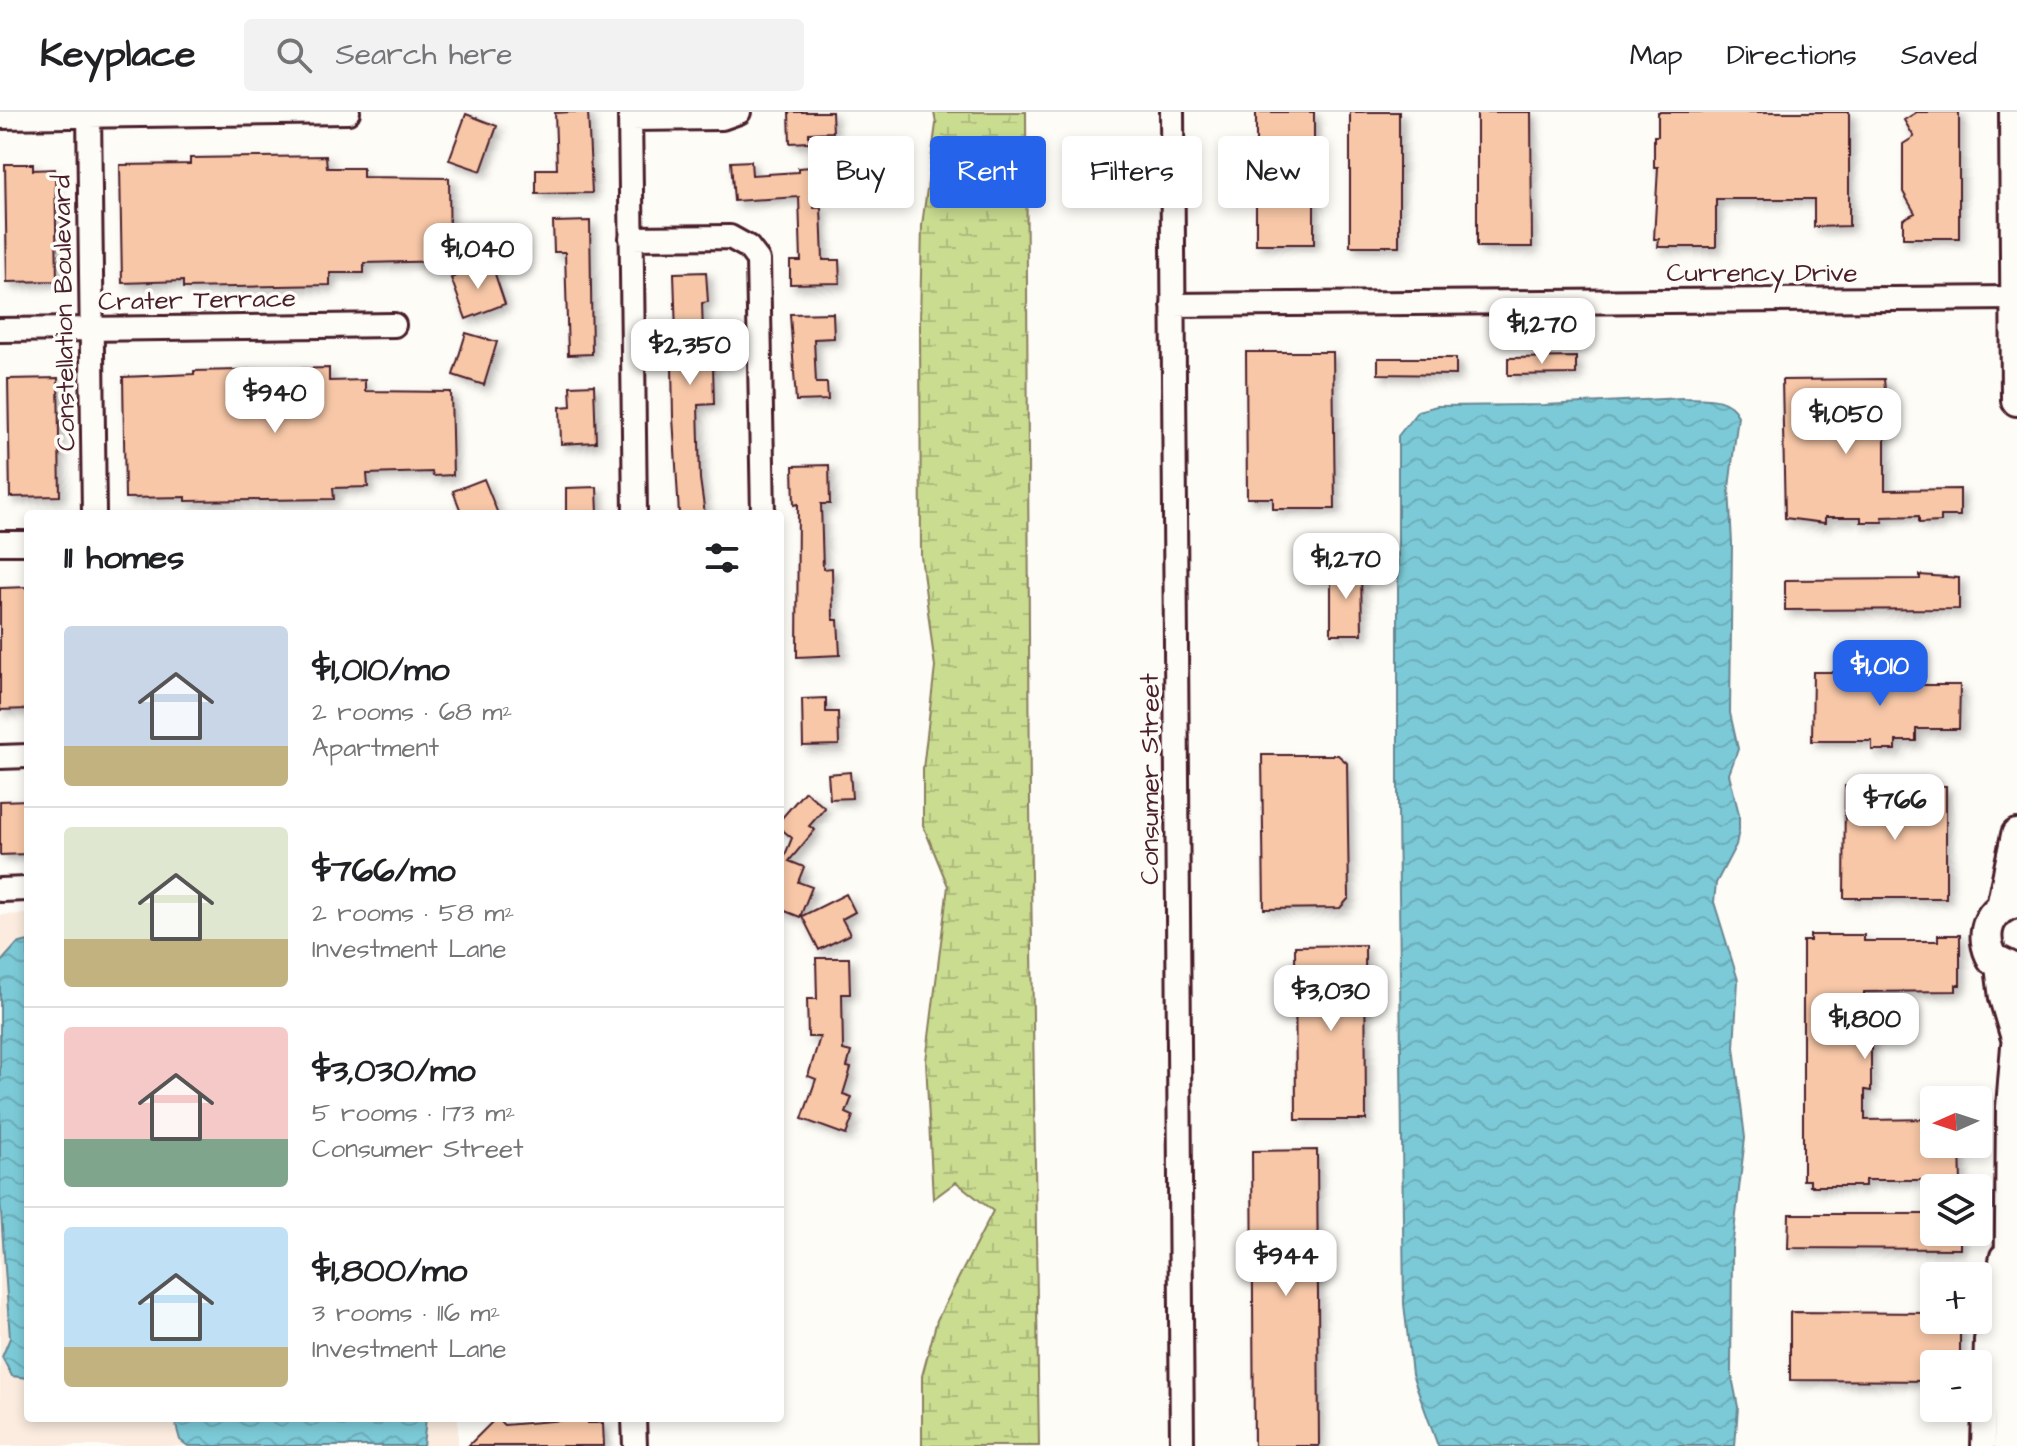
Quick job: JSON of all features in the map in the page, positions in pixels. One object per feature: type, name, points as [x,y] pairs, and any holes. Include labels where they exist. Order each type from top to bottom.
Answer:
[{"type":"street","points":[[0,117],[348,112]]},
{"type":"street","points":[[635,510],[630,116],[722,118],[739,112]]},
{"type":"street","name":"Consumer Street","points":[[1172,112],[1182,1446]]},
{"type":"street","points":[[2015,112],[2017,400]]},
{"type":"street","name":"Constellation Boulevard","points":[[89,114],[94,510]]},
{"type":"street","points":[[631,238],[730,237],[748,247],[758,260],[763,510]]},
{"type":"street","name":"Currency Drive","points":[[1173,305],[2016,298]]},
{"type":"street","name":"Crater Terrace","points":[[0,330],[394,325]]},
{"type":"street","points":[[0,543],[24,543]]},
{"type":"street","points":[[0,757],[24,756]]},
{"type":"street","points":[[2017,835],[2009,904],[1990,919],[1985,938],[1988,949],[2009,969],[2005,998],[2017,1038]]},
{"type":"street","points":[[0,890],[24,889]]},
{"type":"street","points":[[2009,1446],[2013,1296],[2010,1219],[2012,1107],[2017,1046]]},
{"type":"street","points":[[1983,1446],[1986,1340],[2010,1219]]},
{"type":"street","points":[[634,1422],[635,1446]]},
{"type":"shaded area","points":[[24,914],[24,1422],[458,1422],[458,1446],[0,1446],[0,915]]},
{"type":"green space","points":[[934,112],[1026,112],[1026,136],[934,136]]},
{"type":"green space","points":[[930,167],[930,208],[1027,208],[1030,803],[1039,1446],[922,1446],[922,1376],[937,1320],[993,1211],[956,1182],[933,1199],[926,1061],[948,886],[923,825],[923,769],[935,667],[921,556],[922,225]]},
{"type":"water","points":[[1682,398],[1721,401],[1734,409],[1738,416],[1729,488],[1732,543],[1730,713],[1738,749],[1729,774],[1739,814],[1739,830],[1736,845],[1716,883],[1714,902],[1738,980],[1734,1047],[1745,1138],[1732,1249],[1731,1372],[1738,1407],[1735,1446],[1438,1446],[1412,1374],[1404,1304],[1398,811],[1398,436],[1418,411],[1437,406],[1545,405]]},
{"type":"water","points":[[24,942],[24,1378],[12,1376],[2,1357],[10,1338],[0,1199],[0,963],[17,944]]},
{"type":"water","points":[[175,1422],[426,1422],[423,1446],[188,1446],[180,1440]]},
{"type":"building","points":[[588,112],[592,193],[536,194],[536,169],[557,169],[555,113]]},
{"type":"building","points":[[789,112],[832,112],[833,132],[809,133],[808,142],[790,143]]},
{"type":"building","points":[[1256,112],[1314,112],[1314,136],[1256,136]]},
{"type":"building","points":[[1350,112],[1399,112],[1399,246],[1350,246]]},
{"type":"building","points":[[1477,112],[1531,112],[1532,247],[1477,247]]},
{"type":"building","points":[[1658,112],[1849,112],[1849,226],[1814,227],[1814,199],[1716,199],[1716,247],[1658,247],[1659,239],[1654,239],[1658,167],[1654,167],[1654,136],[1658,136]]},
{"type":"building","points":[[1917,112],[1959,112],[1959,238],[1903,238],[1903,219],[1915,213],[1903,192],[1903,144],[1914,137],[1904,120]]},
{"type":"building","points":[[466,114],[497,126],[481,171],[449,160]]},
{"type":"building","points":[[326,156],[327,168],[363,168],[363,177],[449,178],[450,261],[364,263],[364,273],[330,273],[330,285],[183,288],[183,281],[122,283],[120,165],[190,164],[190,158]]},
{"type":"building","points":[[751,161],[752,175],[798,172],[798,168],[808,167],[808,208],[821,208],[823,260],[839,260],[840,283],[790,284],[790,261],[801,261],[799,197],[734,201],[731,162]]},
{"type":"building","points":[[5,164],[33,164],[33,170],[55,169],[57,281],[7,282]]},
{"type":"building","points":[[1256,208],[1314,208],[1314,244],[1256,244]]},
{"type":"building","points":[[590,221],[592,354],[568,355],[565,252],[554,252],[553,222]]},
{"type":"building","points":[[491,262],[505,304],[466,319],[451,278]]},
{"type":"building","points":[[706,272],[708,302],[702,303],[704,364],[713,364],[714,404],[698,405],[700,479],[704,510],[679,510],[673,417],[672,365],[677,365],[674,273]]},
{"type":"building","points":[[833,313],[834,338],[814,339],[816,383],[827,383],[828,400],[796,401],[790,314]]},
{"type":"building","points":[[466,333],[497,342],[484,385],[453,375]]},
{"type":"building","points":[[1246,352],[1333,352],[1335,509],[1273,509],[1273,498],[1247,498]]},
{"type":"building","points":[[1576,357],[1576,374],[1508,375],[1508,358]]},
{"type":"building","points":[[1378,358],[1456,358],[1456,375],[1378,374]]},
{"type":"building","points":[[329,368],[329,381],[365,380],[365,391],[451,392],[453,475],[433,476],[432,472],[367,474],[368,487],[333,488],[334,499],[186,501],[186,497],[125,498],[123,377],[194,374],[194,371]]},
{"type":"building","points":[[58,378],[60,496],[10,497],[8,379]]},
{"type":"building","points":[[1884,379],[1888,423],[1885,423],[1885,490],[1960,489],[1960,516],[1941,516],[1941,522],[1919,523],[1919,516],[1882,517],[1883,522],[1861,522],[1861,517],[1825,517],[1825,523],[1785,518],[1782,380]]},
{"type":"building","points":[[594,385],[596,442],[561,444],[560,407],[571,406],[570,386]]},
{"type":"building","points":[[829,465],[830,504],[821,504],[823,569],[832,568],[833,620],[838,620],[840,655],[797,657],[798,504],[794,505],[793,466]]},
{"type":"building","points":[[484,479],[496,510],[460,510],[453,491]]},
{"type":"building","points":[[597,487],[598,510],[566,510],[566,488]]},
{"type":"building","points":[[1331,567],[1361,567],[1362,634],[1331,634]]},
{"type":"building","points":[[1920,575],[1959,578],[1959,609],[1785,610],[1785,580],[1920,579]]},
{"type":"building","points":[[24,587],[24,709],[0,710],[0,588]]},
{"type":"building","points":[[1813,672],[1916,672],[1916,685],[1960,685],[1959,729],[1916,729],[1916,741],[1896,741],[1896,750],[1872,750],[1872,741],[1812,741]]},
{"type":"building","points":[[826,698],[826,712],[838,712],[839,745],[803,746],[802,699]]},
{"type":"building","points":[[1262,755],[1338,755],[1347,763],[1349,898],[1340,908],[1264,909]]},
{"type":"building","points":[[850,772],[852,798],[830,799],[828,774]]},
{"type":"building","points":[[1845,786],[1946,786],[1946,898],[1844,898]]},
{"type":"building","points":[[805,791],[825,808],[809,826],[815,830],[789,861],[804,867],[798,882],[812,887],[800,917],[784,911],[784,857],[792,838],[784,831],[784,815]]},
{"type":"building","points":[[24,800],[24,854],[0,855],[0,801]]},
{"type":"building","points":[[846,894],[855,912],[842,919],[850,934],[819,950],[802,916]]},
{"type":"building","points":[[1810,935],[1864,935],[1864,941],[1938,941],[1938,935],[1960,935],[1960,985],[1956,985],[1956,991],[1864,992],[1864,1022],[1871,1022],[1871,1091],[1865,1090],[1865,1120],[1920,1119],[1920,1158],[1960,1158],[1961,1174],[1920,1174],[1920,1180],[1865,1180],[1865,1186],[1810,1186],[1810,1180],[1803,1180],[1803,941],[1810,941]]},
{"type":"building","points":[[1365,945],[1366,1120],[1296,1120],[1295,946]]},
{"type":"building","points":[[816,958],[849,958],[850,994],[842,994],[843,1050],[851,1052],[847,1067],[851,1068],[843,1094],[852,1097],[846,1113],[853,1116],[846,1135],[802,1119],[816,1079],[808,1076],[820,1037],[808,1037],[807,999],[817,999]]},
{"type":"building","points":[[1317,1150],[1319,1446],[1254,1446],[1252,1151]]},
{"type":"building","points":[[1789,1214],[1920,1214],[1920,1246],[1960,1246],[1960,1249],[1788,1248]]},
{"type":"building","points":[[1790,1312],[1920,1313],[1920,1334],[1960,1334],[1960,1350],[1920,1350],[1920,1381],[1790,1380]]},
{"type":"building","points":[[492,1422],[504,1425],[603,1423],[604,1446],[468,1446]]}]
